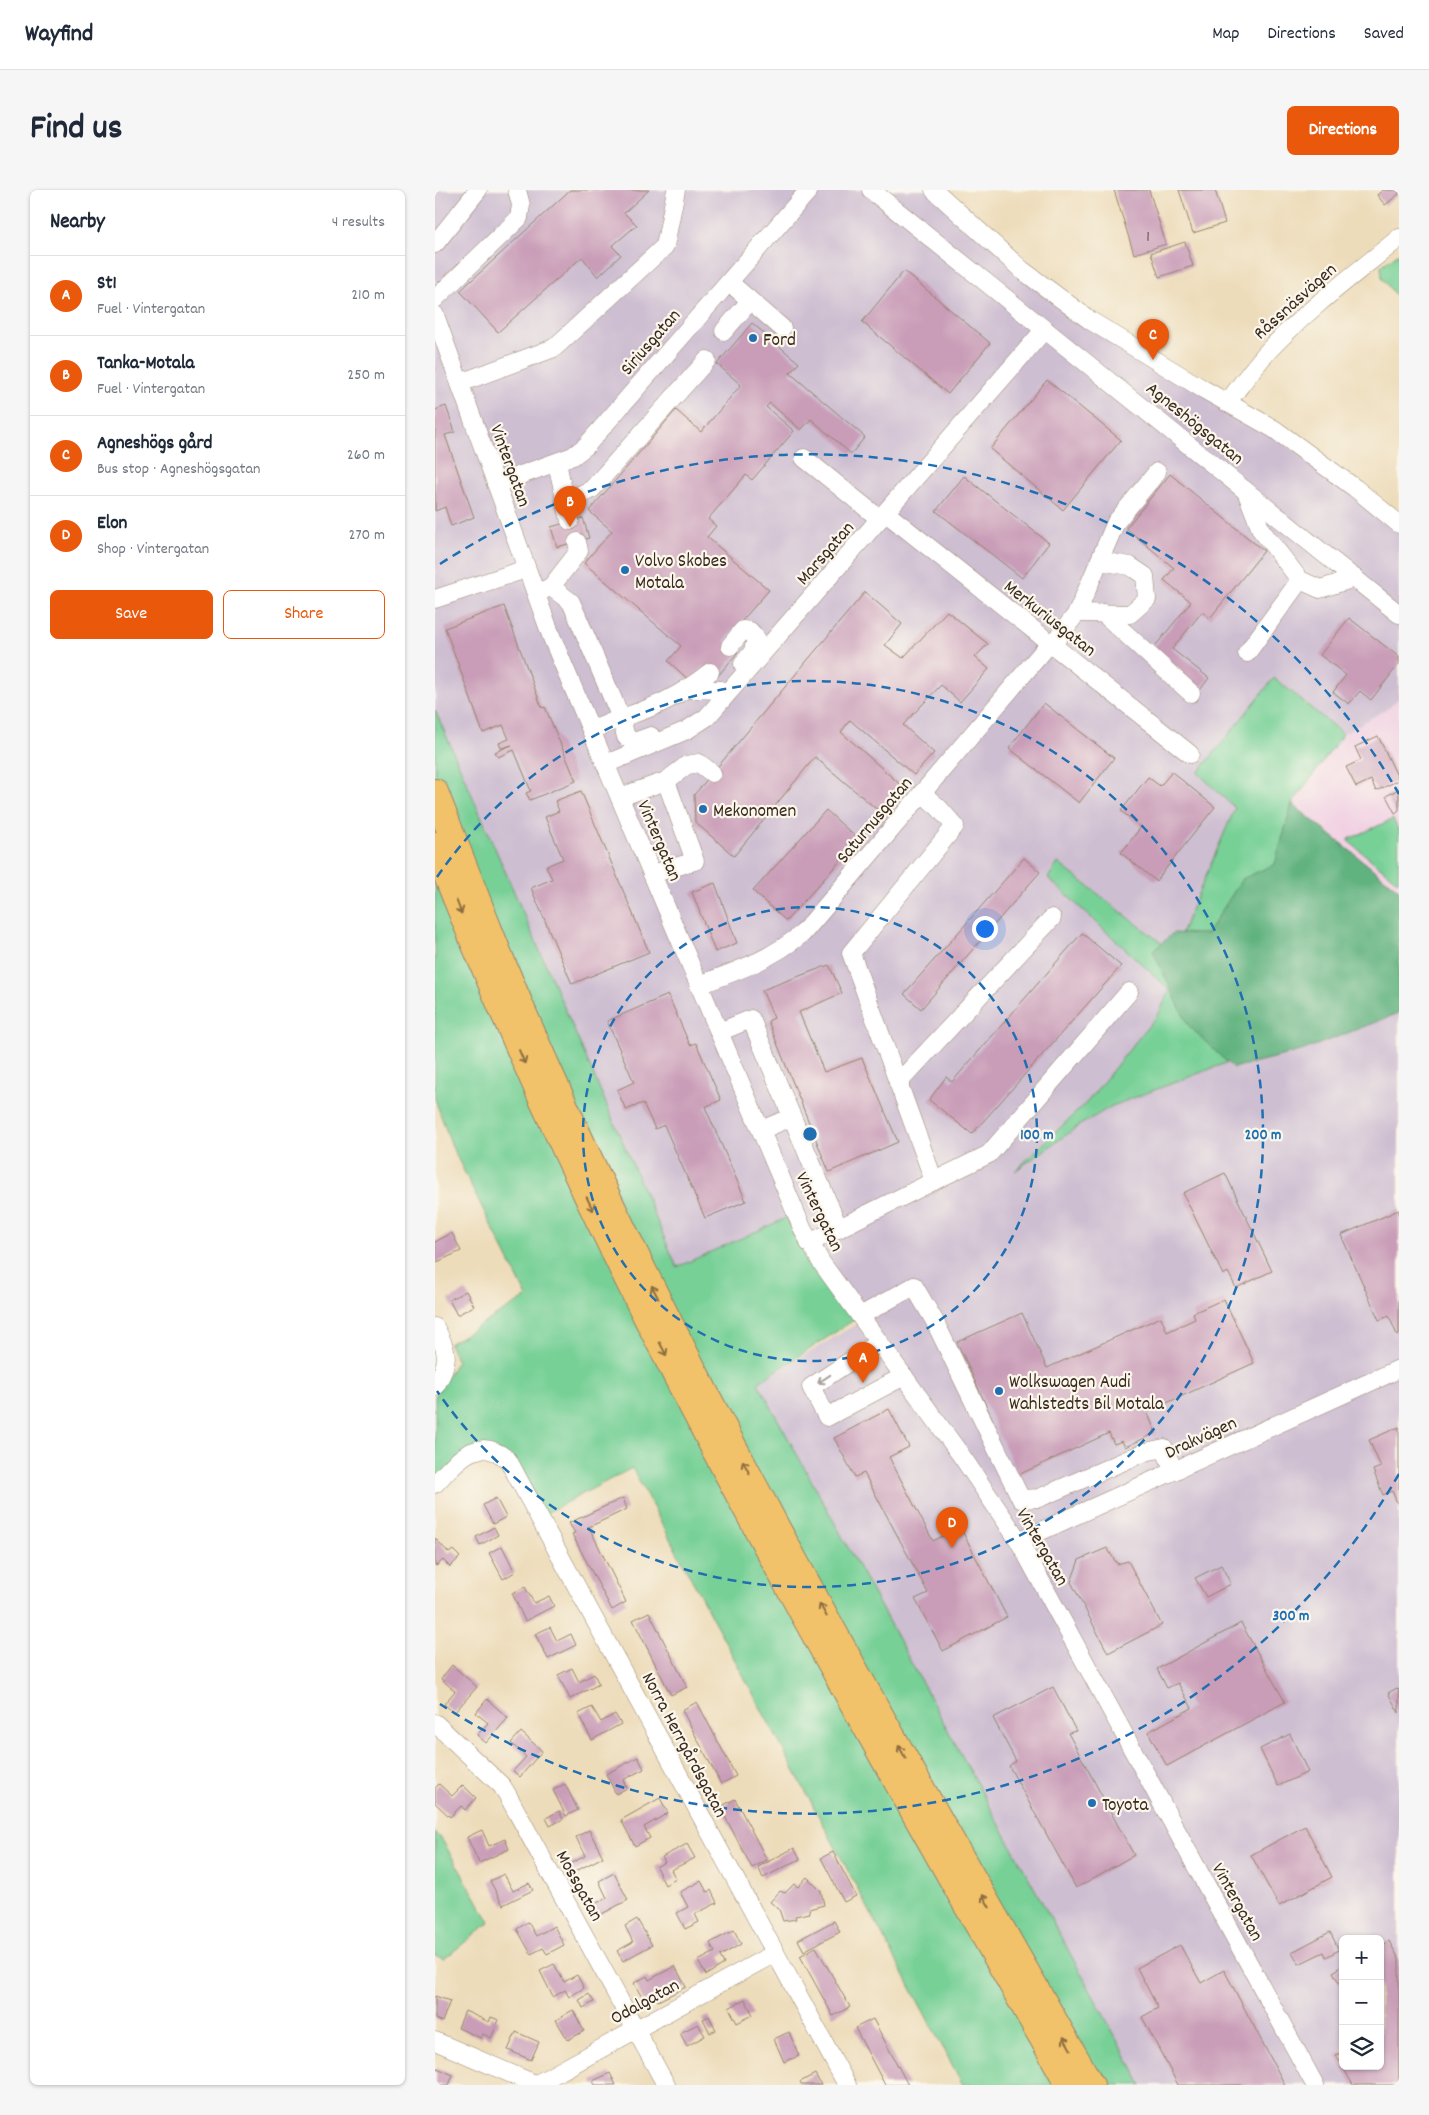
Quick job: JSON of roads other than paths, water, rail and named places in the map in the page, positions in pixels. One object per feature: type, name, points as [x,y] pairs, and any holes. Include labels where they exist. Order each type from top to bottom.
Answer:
[{"type":"highway","points":[[435,792],[488,928],[547,1067],[643,1267],[718,1415],[925,1795],[1091,2085]]},
{"type":"highway","points":[[435,845],[469,934],[530,1075],[609,1242],[696,1414],[790,1590],[1069,2085]]},
{"type":"street","points":[[435,244],[478,190]]},
{"type":"street","points":[[435,299],[519,218],[521,205],[517,190]]},
{"type":"street","points":[[460,383],[554,348],[665,246],[676,190]]},
{"type":"street","name":"Siriusgatan","points":[[496,484],[557,463],[573,456],[586,446],[809,190]]},
{"type":"street","name":"Agneshögsgatan","points":[[871,190],[1399,614]]},
{"type":"street","name":"Agneshögsgatan","points":[[933,190],[1022,270],[1091,322],[1281,435],[1355,488],[1399,524]]},
{"type":"street","name":"Råssnäsvägen","points":[[1227,403],[1269,350],[1290,329],[1318,303],[1399,238]]},
{"type":"street","points":[[729,282],[782,328]]},
{"type":"street","points":[[724,331],[751,301]]},
{"type":"street","name":"Vintergatan","points":[[435,315],[527,569],[543,590],[552,638],[809,1243],[991,1498],[1019,1542],[1315,2085]]},
{"type":"street","name":"Marsgatan","points":[[606,764],[687,730],[707,717],[1045,329]]},
{"type":"street","points":[[565,502],[592,489],[707,360]]},
{"type":"street","name":"Merkuriusgatan","points":[[804,458],[1051,644],[1190,754]]},
{"type":"street","points":[[557,463],[570,521]]},
{"type":"street","name":"Saturnusgatan","points":[[699,985],[764,960],[786,947],[803,932],[1077,613],[1117,522],[1157,472]]},
{"type":"street","points":[[1246,490],[1261,530],[1300,580],[1320,589],[1355,578]]},
{"type":"street","points":[[577,542],[579,551],[543,590],[571,602],[621,718],[626,737],[634,742],[681,724],[710,703],[753,651],[756,638],[750,631],[743,630],[730,646]]},
{"type":"street","points":[[1077,613],[1130,614],[1147,599],[1145,576],[1130,566],[1100,561]]},
{"type":"street","points":[[435,599],[527,569]]},
{"type":"street","points":[[1247,653],[1300,580]]},
{"type":"street","points":[[1103,612],[1191,693]]},
{"type":"street","points":[[591,730],[658,706],[688,689],[710,672]]},
{"type":"street","points":[[688,689],[721,690]]},
{"type":"street","points":[[619,797],[666,781],[687,766],[699,764],[712,773]]},
{"type":"street","points":[[652,874],[695,861],[666,781]]},
{"type":"street","points":[[922,793],[955,826],[851,953],[934,1181]]},
{"type":"street","points":[[898,1083],[1052,918]]},
{"type":"street","points":[[809,1243],[989,1154],[1129,992]]},
{"type":"street","points":[[719,1032],[751,1019],[839,1229]]},
{"type":"street","points":[[761,1130],[792,1117]]},
{"type":"street","points":[[860,1316],[914,1286],[935,1320],[1021,1499],[1039,1498],[1145,1452],[1164,1448],[1174,1472]]},
{"type":"street","points":[[435,1326],[446,1349],[447,1356],[445,1369],[435,1388]]},
{"type":"street","points":[[879,1342],[811,1387],[827,1417],[904,1376]]},
{"type":"street","name":"Drakvägen","points":[[1019,1542],[1399,1370]]},
{"type":"street","name":"Norra Herrgårdsgatan","points":[[435,1484],[457,1461],[469,1452],[477,1450],[495,1451],[503,1456],[511,1466],[847,2085]]},
{"type":"street","name":"Mossgatan","points":[[435,1723],[507,1794],[666,2085]]},
{"type":"street","name":"Odalgatan","points":[[535,2085],[635,2028],[775,1953]]},
{"type":"street","points":[[435,2041],[535,2085]]},
{"type":"place","name":"Ford","points":[[753,338]]},
{"type":"place","name":"Agneshögs gård","points":[[1153,360]]},
{"type":"place","name":"Tanka-Motala","points":[[570,527]]},
{"type":"place","name":"Volvo Skobes Motala","points":[[625,570]]},
{"type":"place","name":"Mekonomen","points":[[703,809]]},
{"type":"place","name":"St1","points":[[863,1383]]},
{"type":"place","name":"Wolkswagen Audi Wahlstedts Bil Motala","points":[[999,1391]]},
{"type":"place","name":"Elon","points":[[952,1548]]},
{"type":"place","name":"Toyota","points":[[1092,1803]]}]
